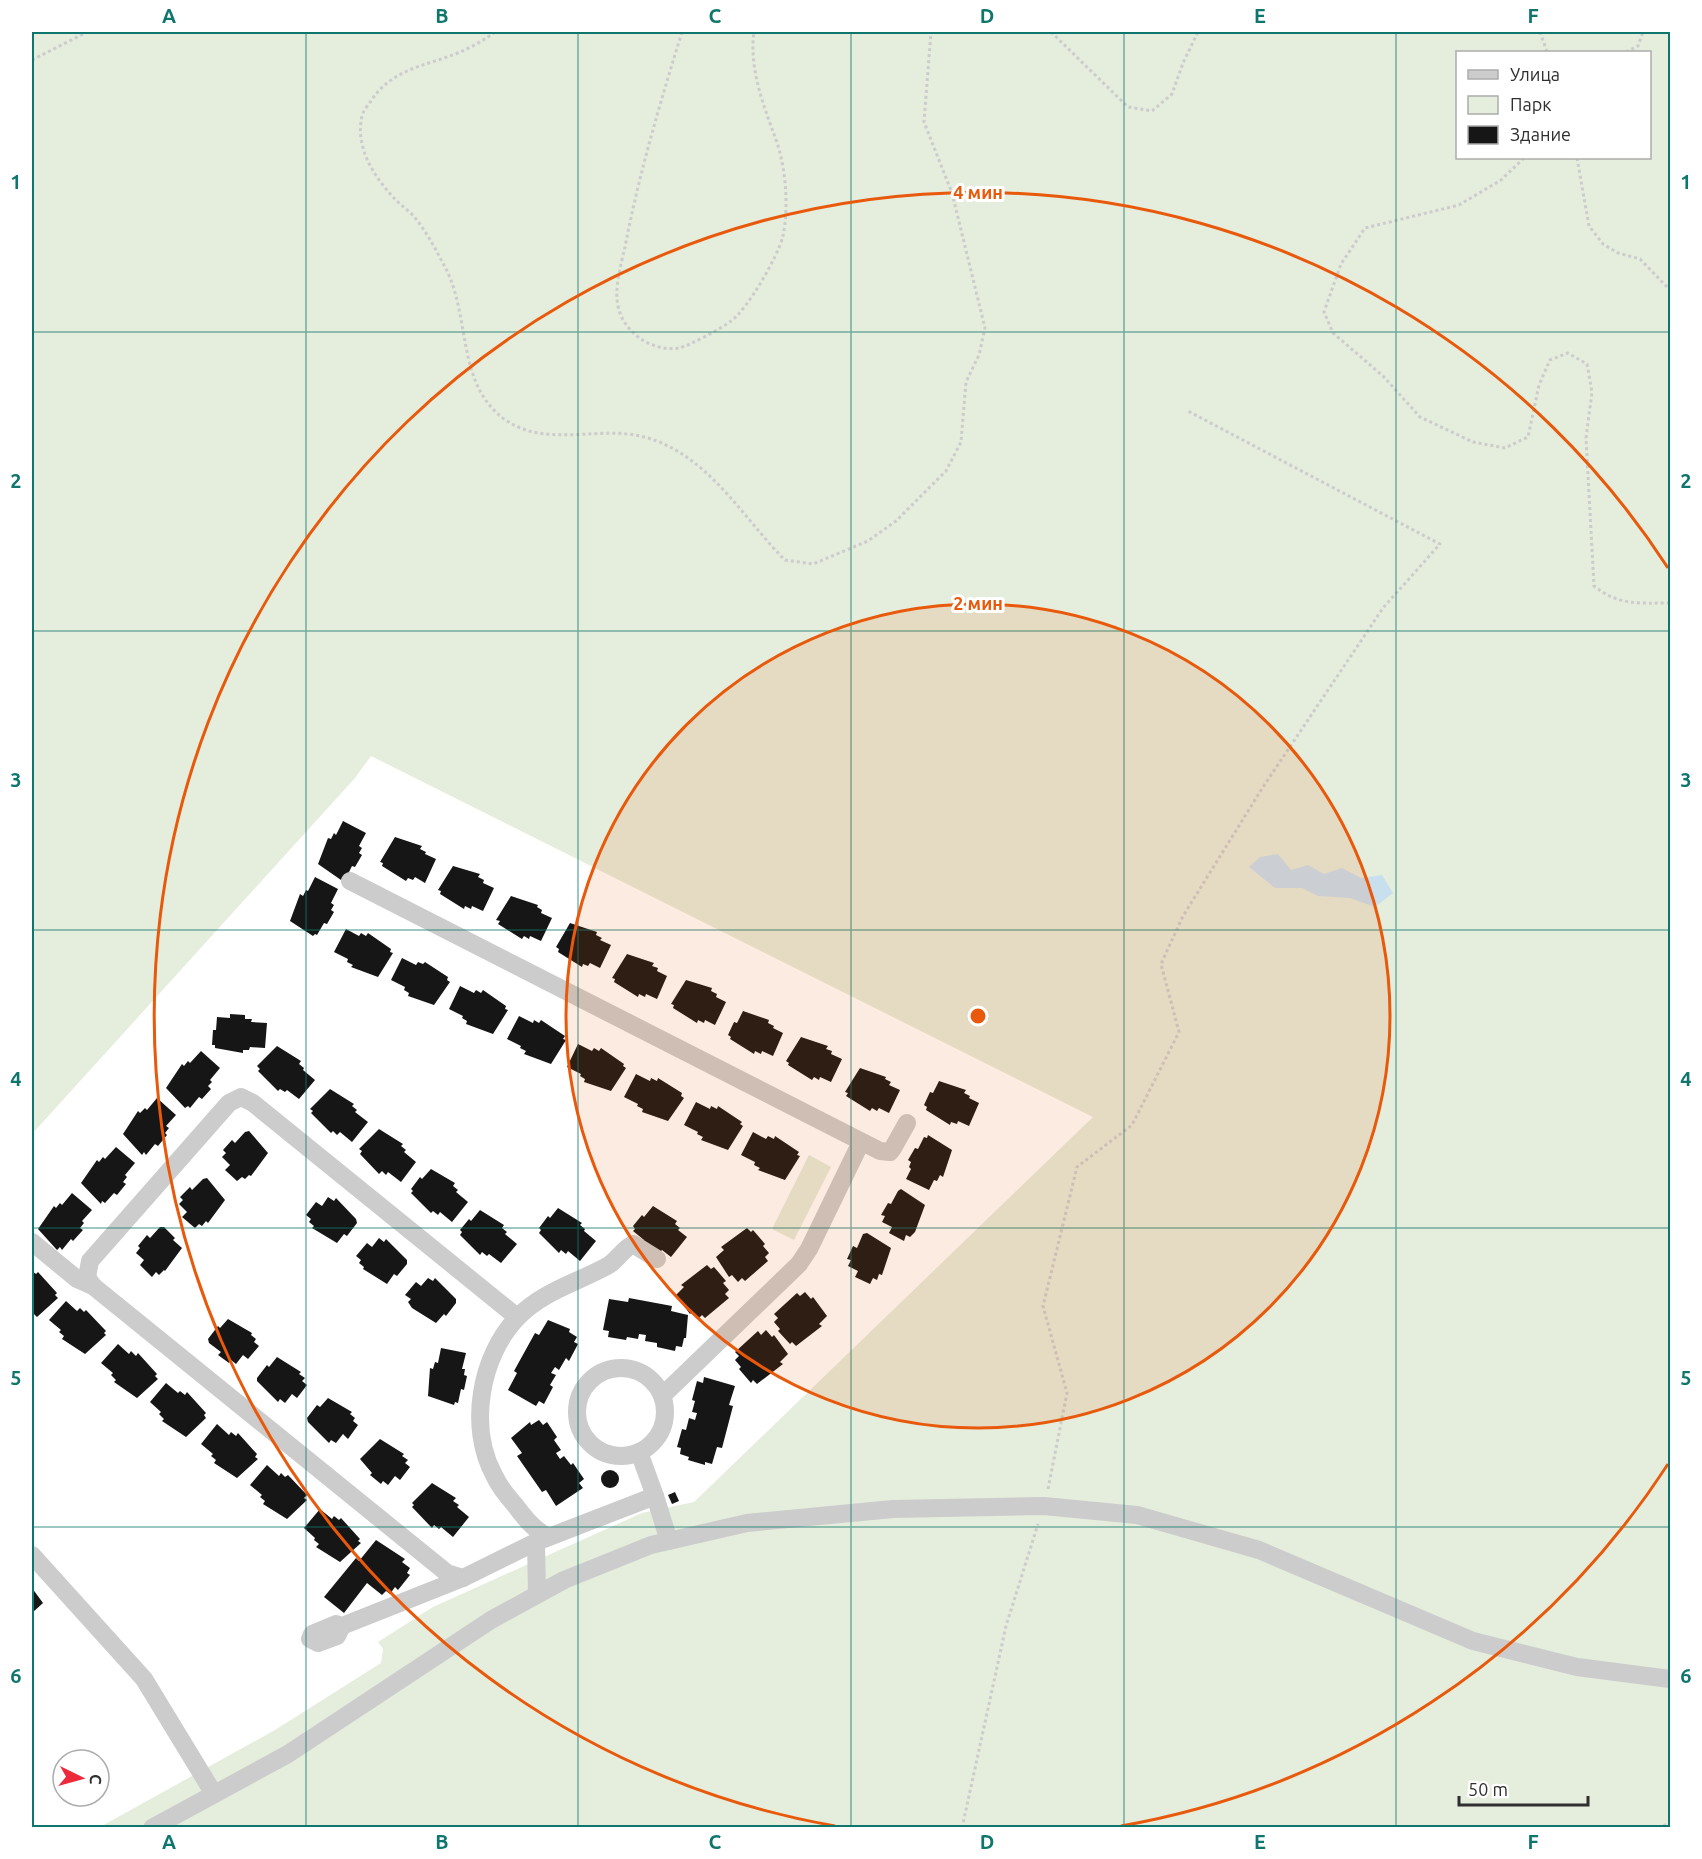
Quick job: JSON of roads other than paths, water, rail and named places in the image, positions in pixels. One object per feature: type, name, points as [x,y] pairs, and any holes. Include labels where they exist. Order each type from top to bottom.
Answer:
[{"type":"street","points":[[350,881],[880,1151],[890,1152],[907,1123]]},
{"type":"street","points":[[93,1286],[87,1277],[90,1261],[229,1102],[241,1097],[253,1103],[517,1317]]},
{"type":"street","points":[[662,1396],[799,1264],[809,1249],[861,1142]]},
{"type":"street","points":[[32,1242],[77,1279],[93,1286],[447,1573],[463,1578]]},
{"type":"street","points":[[537,1594],[542,1539],[539,1532],[522,1514],[493,1474],[485,1451],[480,1420],[482,1389],[490,1364],[502,1336],[517,1317],[557,1289],[610,1264],[633,1244],[657,1259]]},
{"type":"street","points":[[615,1368],[626,1368],[647,1376],[662,1396],[665,1415],[661,1431],[654,1442],[639,1452],[627,1455],[610,1454],[589,1442],[579,1421],[579,1399],[590,1381],[597,1375],[615,1368]]},
{"type":"street","points":[[639,1452],[669,1541]]},
{"type":"street","points":[[342,1626],[463,1578],[542,1539],[655,1496]]},
{"type":"street","points":[[152,1827],[288,1754],[491,1620],[564,1580],[651,1545],[747,1523],[892,1509],[1044,1506],[1137,1515],[1259,1550],[1473,1641],[1577,1666],[1671,1679]]},
{"type":"street","points":[[32,1555],[144,1679],[214,1794]]},
{"type":"water","points":[[1278,854],[1291,870],[1308,865],[1324,874],[1342,868],[1361,878],[1382,875],[1393,893],[1375,907],[1350,898],[1318,896],[1302,888],[1275,888],[1249,867],[1260,857]]}]
